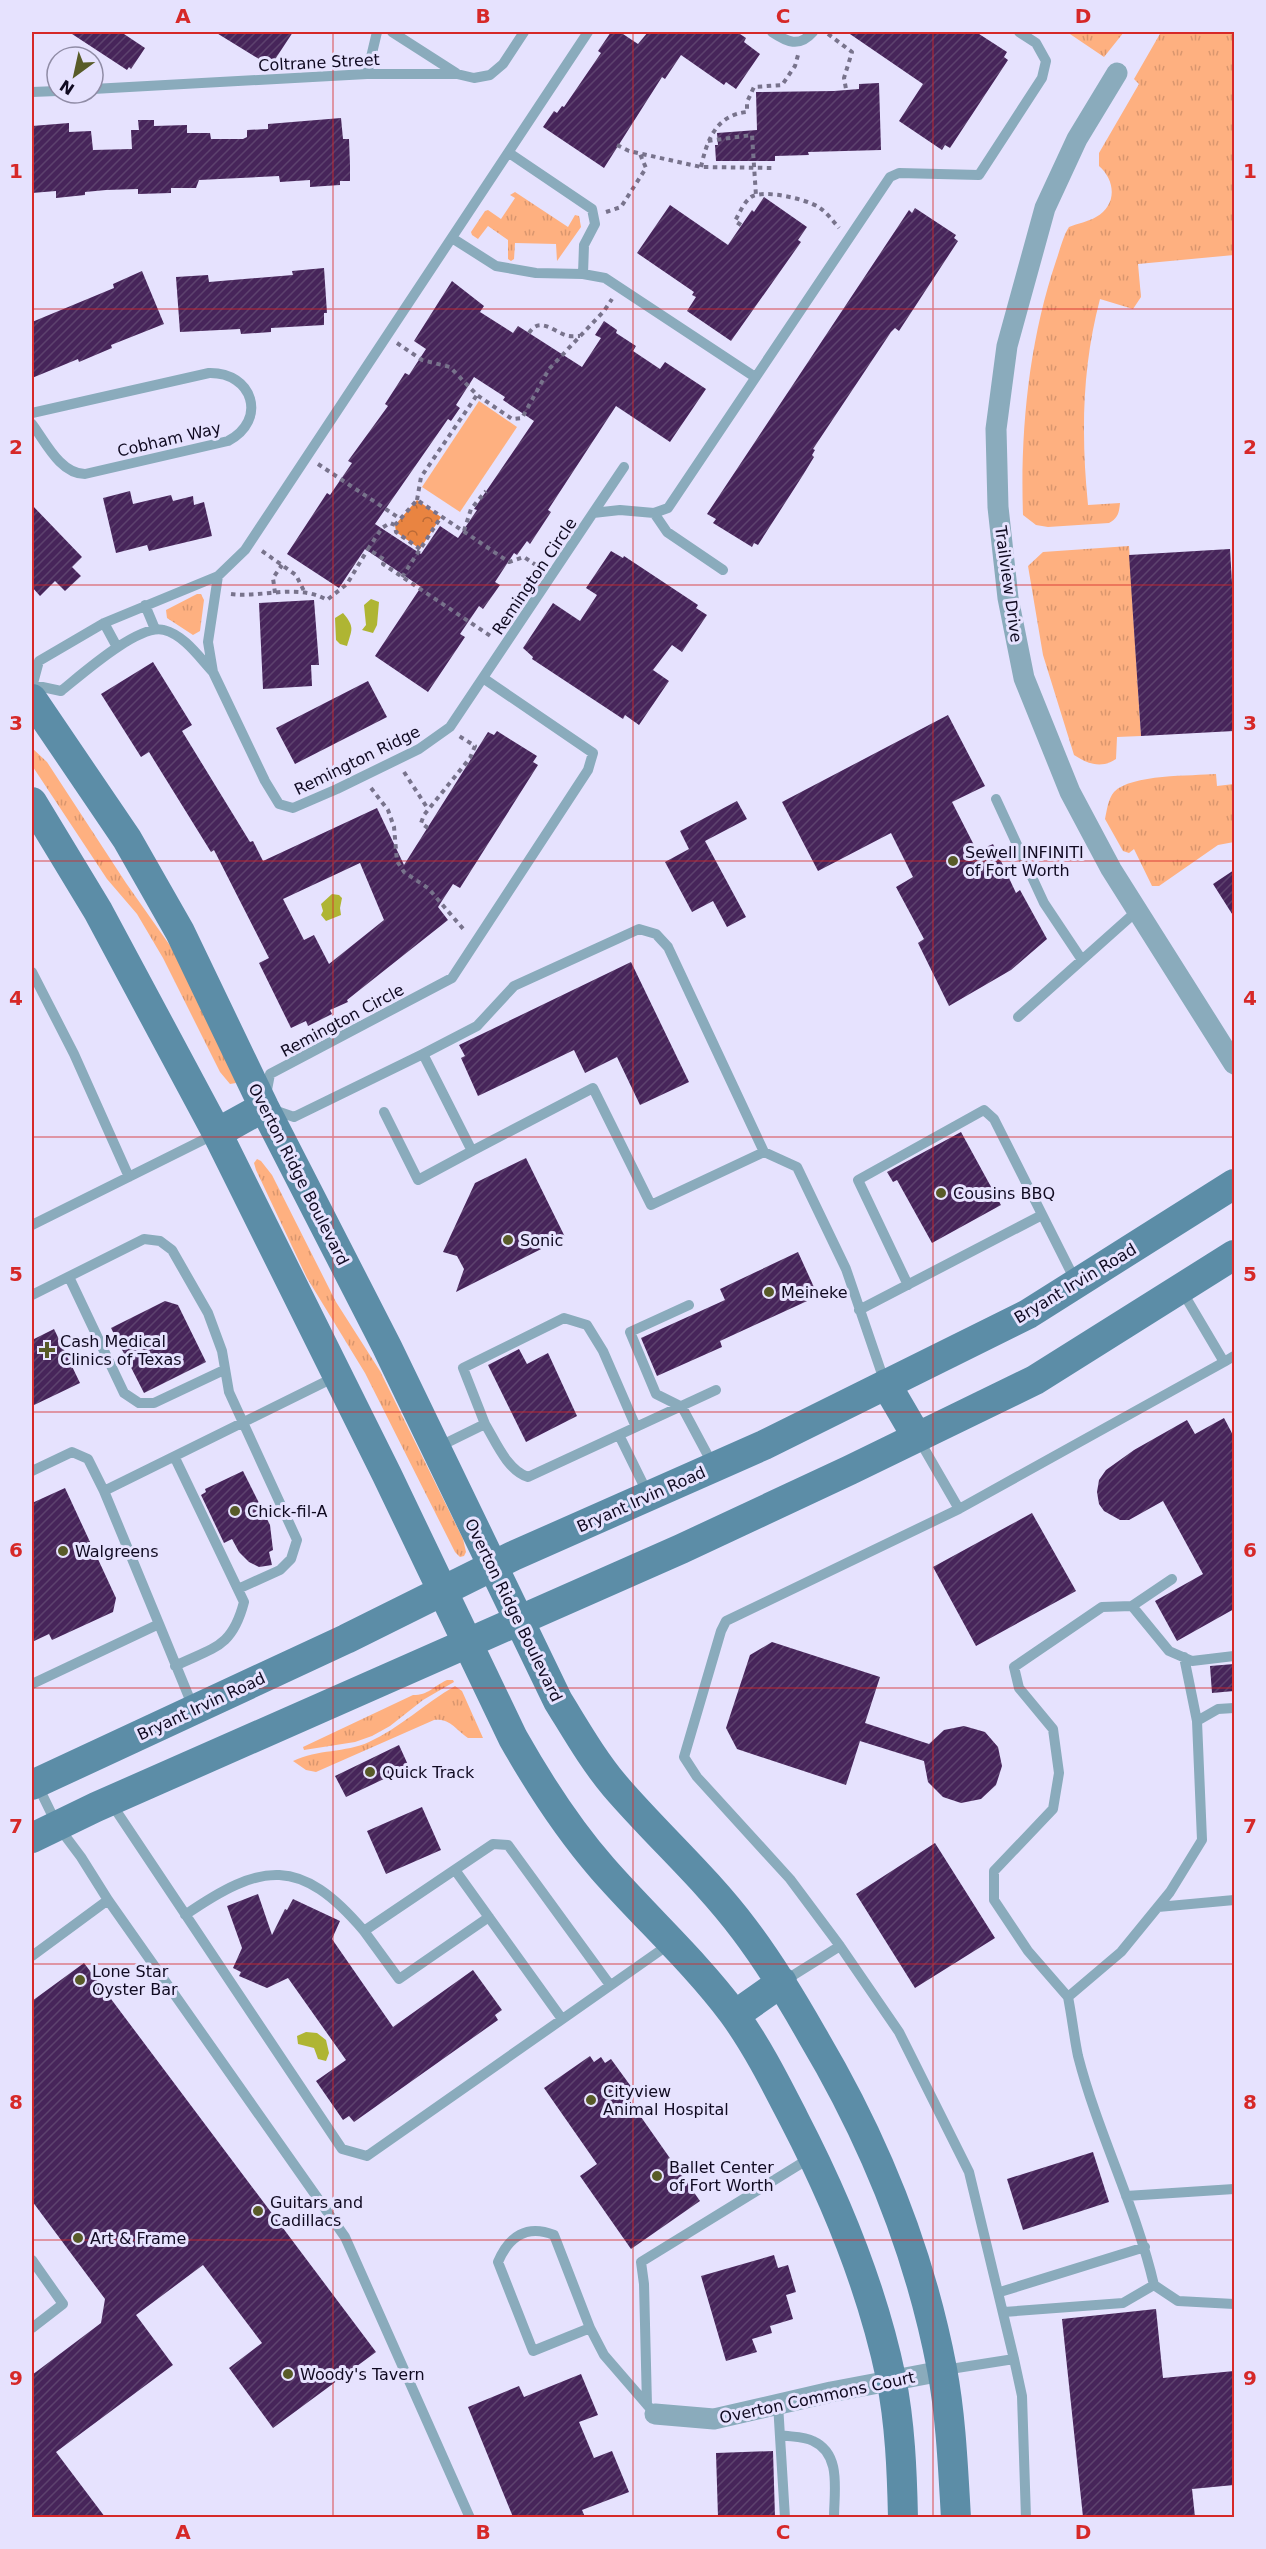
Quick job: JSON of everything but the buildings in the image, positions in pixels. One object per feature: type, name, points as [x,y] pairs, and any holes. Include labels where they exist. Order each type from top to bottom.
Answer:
[{"type":"street","name":"Trailview Drive","points":[[1117,73],[1077,139],[1045,207],[1007,346],[996,429],[998,507],[1008,598],[1024,678],[1070,792],[1112,869],[1234,1064]]},
{"type":"street","name":"Overton Ridge Boulevard","points":[[32,690],[156,887],[208,987],[264,1107],[436,1448],[558,1701],[588,1750],[615,1786],[700,1874],[782,1982],[845,2093],[879,2160],[903,2222],[927,2304],[942,2371],[953,2464],[956,2517]]},
{"type":"street","points":[[32,802],[98,911],[217,1133],[513,1738],[557,1809],[603,1869],[673,1941],[735,2015],[774,2080],[813,2156],[859,2261],[874,2308],[891,2379],[898,2430],[903,2517]]},
{"type":"street","points":[[217,1133],[264,1107]]},
{"type":"street","name":"Bryant Irvin Road","points":[[33,1780],[194,1709],[493,1565],[764,1445],[1028,1314],[1234,1184]]},
{"type":"street","points":[[44,1832],[681,1549],[1035,1380],[1234,1255]]},
{"type":"street","points":[[886,1384],[917,1437]]},
{"type":"street","points":[[735,2015],[782,1982]]},
{"type":"street","name":"Overton Commons Court","points":[[651,2410],[714,2420],[891,2379],[942,2371]]},
{"type":"lane","points":[[367,74],[377,32]]},
{"type":"lane","points":[[392,32],[457,74]]},
{"type":"lane","name":"Coltrane Street","points":[[105,88],[367,74],[457,74],[474,78],[490,75],[503,64],[524,32]]},
{"type":"lane","points":[[213,672],[183,640],[165,630],[155,629],[117,646],[61,691],[32,690],[39,661],[104,624],[218,576],[248,547],[588,32]]},
{"type":"lane","points":[[772,32],[789,43],[801,42],[813,32]]},
{"type":"lane","points":[[723,570],[667,532],[654,513],[668,508],[890,177],[899,173],[979,175],[1042,78],[1046,61],[1036,43],[1019,32]]},
{"type":"lane","points":[[509,153],[592,209],[595,224],[584,245],[583,274]]},
{"type":"lane","points":[[452,238],[496,266],[536,273],[583,274],[605,278],[755,377]]},
{"type":"lane","name":"Cobham Way","points":[[32,413],[209,373],[230,375],[239,381],[247,390],[252,411],[246,428],[238,436],[228,441],[85,474],[70,471],[63,465],[32,424]]},
{"type":"lane","points":[[593,513],[624,467]]},
{"type":"lane","name":"Remington Circle","points":[[264,1107],[270,1074],[452,978],[475,943],[588,770],[593,753],[580,741],[483,678],[593,513],[620,510],[654,513]]},
{"type":"lane","name":"Remington Ridge","points":[[218,576],[208,642],[213,672],[265,781],[279,804],[293,808],[419,749],[450,728],[483,678]]},
{"type":"lane","points":[[145,605],[155,629]]},
{"type":"lane","points":[[104,624],[117,646]]},
{"type":"lane","points":[[996,799],[1044,903],[1082,960]]},
{"type":"lane","points":[[1018,1017],[1138,910]]},
{"type":"lane","points":[[264,1107],[294,1117],[477,1026],[514,986],[639,929],[656,934],[668,947],[764,1152],[797,1167],[846,1269],[886,1384]]},
{"type":"lane","points":[[32,972],[74,1054],[129,1177]]},
{"type":"lane","points":[[423,1054],[472,1151]]},
{"type":"lane","points":[[384,1112],[418,1180],[593,1088],[651,1205],[764,1152]]},
{"type":"lane","points":[[908,1285],[858,1180],[984,1110],[994,1119],[1076,1282]]},
{"type":"lane","points":[[32,1225],[217,1133]]},
{"type":"lane","points":[[859,1310],[1042,1215]]},
{"type":"lane","points":[[32,1295],[144,1239],[160,1241],[172,1250],[208,1314],[222,1351],[229,1392],[297,1540],[291,1559],[280,1570],[238,1589]]},
{"type":"lane","points":[[69,1277],[124,1393],[139,1403],[154,1403],[224,1370]]},
{"type":"lane","points":[[1181,1288],[1224,1362]]},
{"type":"lane","points":[[689,1305],[630,1332],[656,1394],[682,1407],[714,1467]]},
{"type":"lane","points":[[636,1427],[603,1351],[587,1325],[564,1318],[463,1368],[485,1424],[512,1467],[519,1474],[528,1477],[716,1390]]},
{"type":"lane","points":[[1026,2517],[1022,2396],[1000,2292],[969,2172],[899,2032],[790,1879],[697,1777],[684,1756],[721,1631],[726,1621],[959,1509],[1234,1356]]},
{"type":"lane","points":[[104,1491],[175,1458],[336,1376]]},
{"type":"lane","points":[[436,1448],[485,1424]]},
{"type":"lane","points":[[619,1435],[648,1496]]},
{"type":"lane","points":[[917,1437],[959,1509]]},
{"type":"lane","points":[[32,1471],[72,1452],[88,1459],[104,1491],[194,1709]]},
{"type":"lane","points":[[175,1458],[244,1602],[239,1622],[228,1640],[175,1666]]},
{"type":"lane","points":[[1172,1579],[1132,1606],[1102,1606],[1014,1667],[1019,1688],[1053,1729],[1059,1773],[1053,1809],[994,1871],[994,1899],[1028,1951],[1068,1997],[1078,2056],[1145,2247],[1154,2285],[1178,2301],[1234,2304]]},
{"type":"lane","points":[[1132,1606],[1169,1652],[1192,1661],[1234,1656]]},
{"type":"lane","points":[[32,1684],[159,1624]]},
{"type":"lane","points":[[1068,1997],[1121,1952],[1170,1892],[1202,1840],[1197,1720],[1184,1657]]},
{"type":"lane","points":[[1197,1720],[1218,1709],[1234,1708]]},
{"type":"lane","points":[[33,1780],[44,1832],[81,1857],[108,1900],[345,2238],[470,2517]]},
{"type":"lane","points":[[110,1801],[342,2149],[367,2156],[673,1941]]},
{"type":"lane","points":[[364,1931],[493,1844],[508,1845],[610,1985]]},
{"type":"lane","points":[[455,1870],[562,2019]]},
{"type":"lane","points":[[185,1915],[217,1893],[244,1881],[270,1875],[294,1875],[322,1890],[346,1911],[364,1931],[399,1979],[489,1917]]},
{"type":"lane","points":[[32,1956],[108,1900]]},
{"type":"lane","points":[[1158,1907],[1234,1900]]},
{"type":"lane","points":[[782,1982],[840,1947]]},
{"type":"lane","points":[[651,2410],[641,2262],[813,2156]]},
{"type":"lane","points":[[1126,2196],[1234,2189]]},
{"type":"lane","points":[[590,2328],[533,2351],[498,2262],[505,2245],[519,2234],[541,2229],[554,2235],[590,2328],[604,2355],[651,2410]]},
{"type":"lane","points":[[1000,2292],[1145,2247]]},
{"type":"lane","points":[[32,2260],[63,2304],[32,2328]]},
{"type":"lane","points":[[1004,2312],[1123,2303],[1154,2285]]},
{"type":"lane","points":[[942,2371],[1014,2359]]},
{"type":"lane","points":[[778,2404],[785,2517]]},
{"type":"lane","points":[[780,2435],[812,2440],[826,2451],[834,2466],[834,2517]]},
{"type":"path","points":[[824,32],[852,52],[844,78],[846,89]]},
{"type":"path","points":[[701,167],[708,141],[715,130],[729,116],[747,112],[747,102],[754,87],[782,85],[795,66],[801,42]]},
{"type":"path","points":[[708,141],[752,135],[756,196]]},
{"type":"path","points":[[617,145],[628,151],[701,167],[773,168]]},
{"type":"path","points":[[594,216],[621,207],[646,168],[640,154]]},
{"type":"path","points":[[741,225],[735,221],[751,197],[766,194],[799,199],[818,206],[847,238]]},
{"type":"path","points":[[387,336],[422,360],[450,367],[477,395],[512,419],[522,418],[549,369],[604,311],[620,287]]},
{"type":"path","points":[[529,333],[537,326],[544,325],[567,337],[580,336]]},
{"type":"path","points":[[420,549],[396,532],[395,525],[417,500],[422,477],[477,395]]},
{"type":"path","points":[[307,457],[399,518]]},
{"type":"path","points":[[464,531],[471,509],[486,491]]},
{"type":"path","points":[[417,500],[509,562],[524,557],[552,576]]},
{"type":"path","points":[[402,577],[441,517]]},
{"type":"path","points":[[215,592],[246,596],[305,593],[327,600],[347,584],[386,525],[390,523],[395,525]]},
{"type":"path","points":[[248,547],[296,575],[305,593]]},
{"type":"path","points":[[368,549],[385,560],[383,564],[505,646]]},
{"type":"path","points":[[274,593],[273,578],[282,565]]},
{"type":"path","points":[[428,828],[421,823],[428,809],[470,758],[475,747],[450,728]]},
{"type":"path","points":[[396,760],[428,809]]},
{"type":"path","points":[[361,777],[388,810],[394,827],[397,861],[404,872],[428,888],[475,943]]},
{"type":"green space","points":[[1067,32],[1124,32],[1104,57]]},
{"type":"green space","points":[[1161,32],[1234,32],[1234,255],[1138,264],[1141,297],[1133,309],[1100,299],[1086,376],[1084,453],[1088,505],[1120,503],[1118,512],[1109,523],[1048,527],[1036,525],[1023,515],[1023,451],[1028,386],[1047,291],[1069,227],[1096,217],[1103,212],[1111,200],[1111,186],[1105,172],[1099,166],[1099,153],[1139,84],[1134,79]]},
{"type":"green space","points":[[515,192],[568,227],[575,215],[579,216],[581,227],[557,261],[556,244],[515,243],[514,259],[511,261],[508,259],[508,240],[488,226],[478,239],[472,235],[471,232],[485,211],[488,210],[501,219],[515,198],[510,195]]},
{"type":"green space","points":[[479,401],[517,427],[460,512],[422,487]]},
{"type":"green space","points":[[417,500],[441,517],[420,549],[396,532],[395,525]]},
{"type":"green space","points":[[1129,546],[1141,736],[1117,737],[1116,759],[1100,765],[1084,761],[1074,755],[1043,655],[1028,566],[1043,552]]},
{"type":"green space","points":[[201,594],[204,600],[200,631],[193,635],[167,618],[166,610]]},
{"type":"green space","points":[[32,748],[47,762],[171,947],[234,1073],[236,1083],[230,1084],[220,1072],[163,958],[137,914],[107,879],[33,767]]},
{"type":"green space","points":[[1216,774],[1217,786],[1234,784],[1234,842],[1218,845],[1159,886],[1152,886],[1134,849],[1129,853],[1123,851],[1105,819],[1112,795],[1122,786],[1147,779]]},
{"type":"green space","points":[[257,1159],[272,1175],[336,1302],[380,1371],[463,1539],[466,1552],[464,1556],[460,1557],[455,1552],[365,1373],[307,1278],[256,1170],[254,1163]]},
{"type":"green space","points":[[447,1680],[454,1682],[423,1700],[390,1726],[372,1736],[355,1742],[304,1750],[303,1747],[413,1695],[427,1692]]},
{"type":"green space","points":[[455,1686],[462,1691],[483,1738],[468,1738],[449,1723],[434,1720],[316,1772],[306,1770],[293,1761],[369,1742],[391,1730]]},
{"type":"shaded area","points":[[371,599],[379,602],[377,625],[373,633],[362,630],[366,625],[364,605]]},
{"type":"shaded area","points":[[343,613],[351,628],[347,646],[336,640],[335,618]]},
{"type":"shaded area","points":[[332,894],[342,898],[341,915],[326,921],[321,915],[323,911],[321,904]]},
{"type":"shaded area","points":[[306,2032],[317,2033],[326,2040],[329,2053],[326,2061],[318,2059],[314,2048],[298,2044],[297,2036]]},
{"type":"place","name":"Sewell INFINITI of Fort Worth","points":[[953,861]]},
{"type":"place","name":"Cousins BBQ","points":[[941,1193]]},
{"type":"place","name":"Sonic","points":[[508,1240]]},
{"type":"place","name":"Meineke","points":[[769,1292]]},
{"type":"place","name":"Cash Medical Clinics of Texas","points":[[47,1350]]},
{"type":"place","name":"Chick-fil-A","points":[[235,1511]]},
{"type":"place","name":"Walgreens","points":[[63,1551]]},
{"type":"place","name":"Quick Track","points":[[370,1772]]},
{"type":"place","name":"Lone Star Oyster Bar","points":[[80,1980]]},
{"type":"place","name":"Cityview Animal Hospital","points":[[591,2100]]},
{"type":"place","name":"Ballet Center of Fort Worth","points":[[657,2176]]},
{"type":"place","name":"Guitars and Cadillacs","points":[[258,2211]]},
{"type":"place","name":"Art & Frame","points":[[78,2238]]},
{"type":"place","name":"Woody's Tavern","points":[[288,2374]]}]
